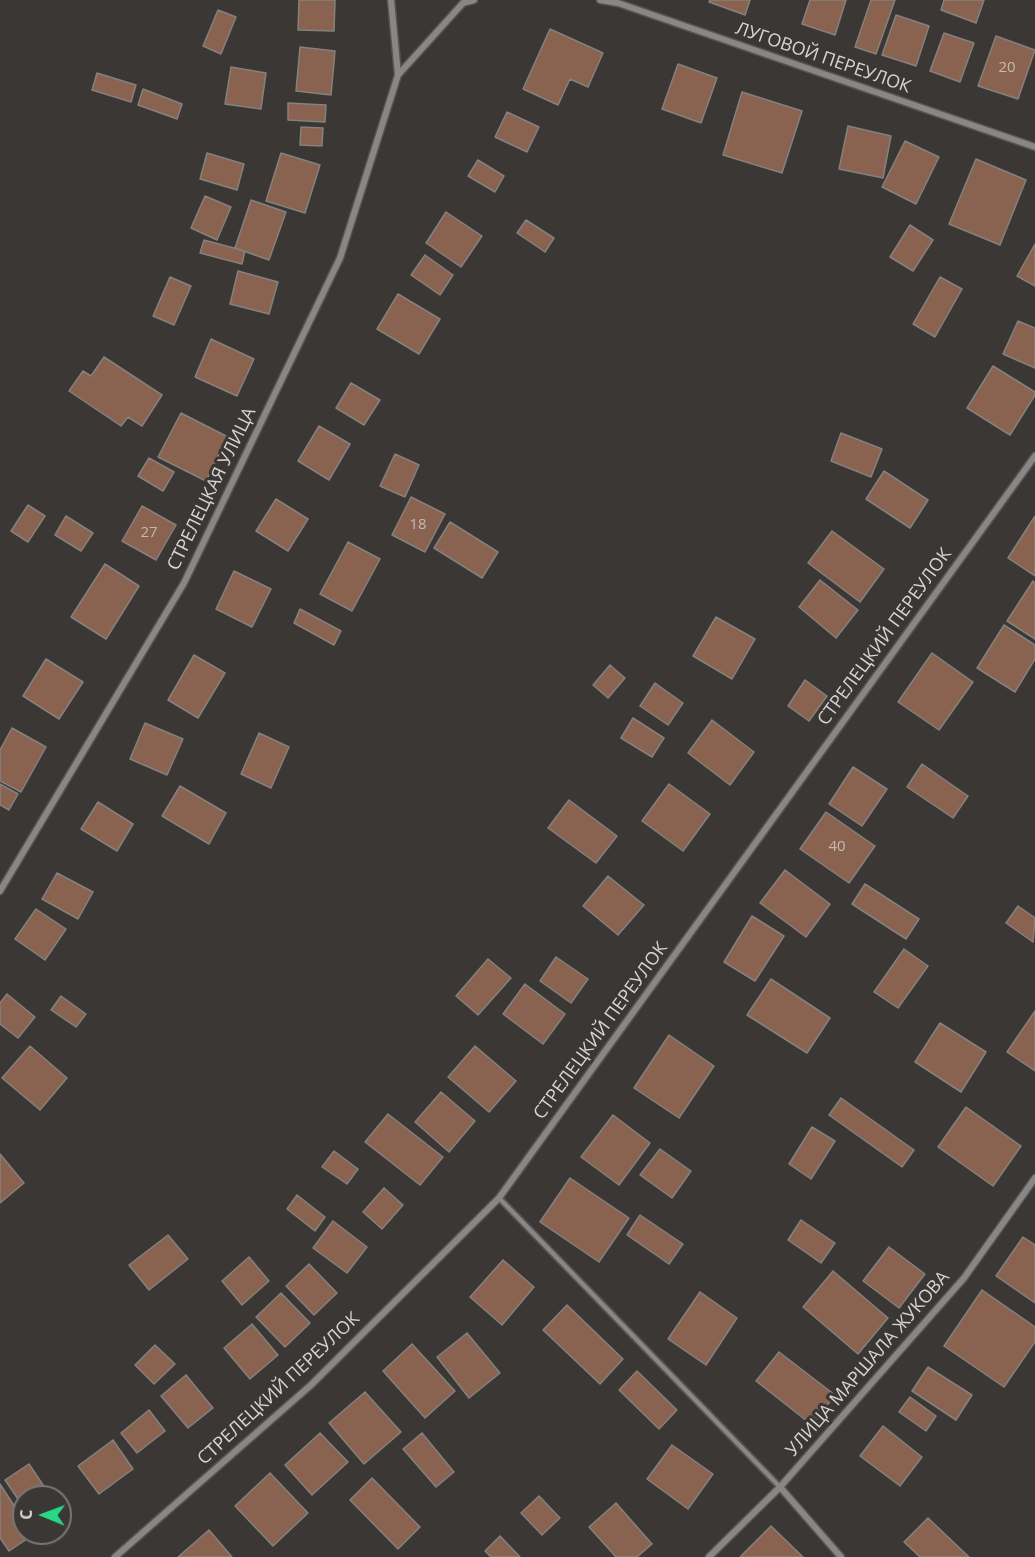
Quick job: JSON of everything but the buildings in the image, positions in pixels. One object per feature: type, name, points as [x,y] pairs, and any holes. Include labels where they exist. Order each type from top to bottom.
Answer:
[{"type":"street","points":[[391,0],[398,75]]},
{"type":"street","points":[[398,75],[463,3],[474,0]]},
{"type":"street","name":"ЛУГОВОЙ ПЕРЕУЛОК","points":[[600,0],[618,3],[1035,147]]},
{"type":"street","name":"СТРЕЛЕЦКАЯ УЛИЦА","points":[[0,891],[184,583],[340,258],[398,75]]},
{"type":"street","name":"СТРЕЛЕЦКИЙ ПЕРЕУЛОК","points":[[115,1557],[311,1385],[499,1197],[1035,456]]},
{"type":"street","name":"УЛИЦА МАРШАЛА ЖУКОВА","points":[[709,1557],[780,1487],[964,1278],[1035,1178]]},
{"type":"street","points":[[780,1487],[841,1557]]},
{"type":"lane","points":[[499,1197],[780,1487]]}]
